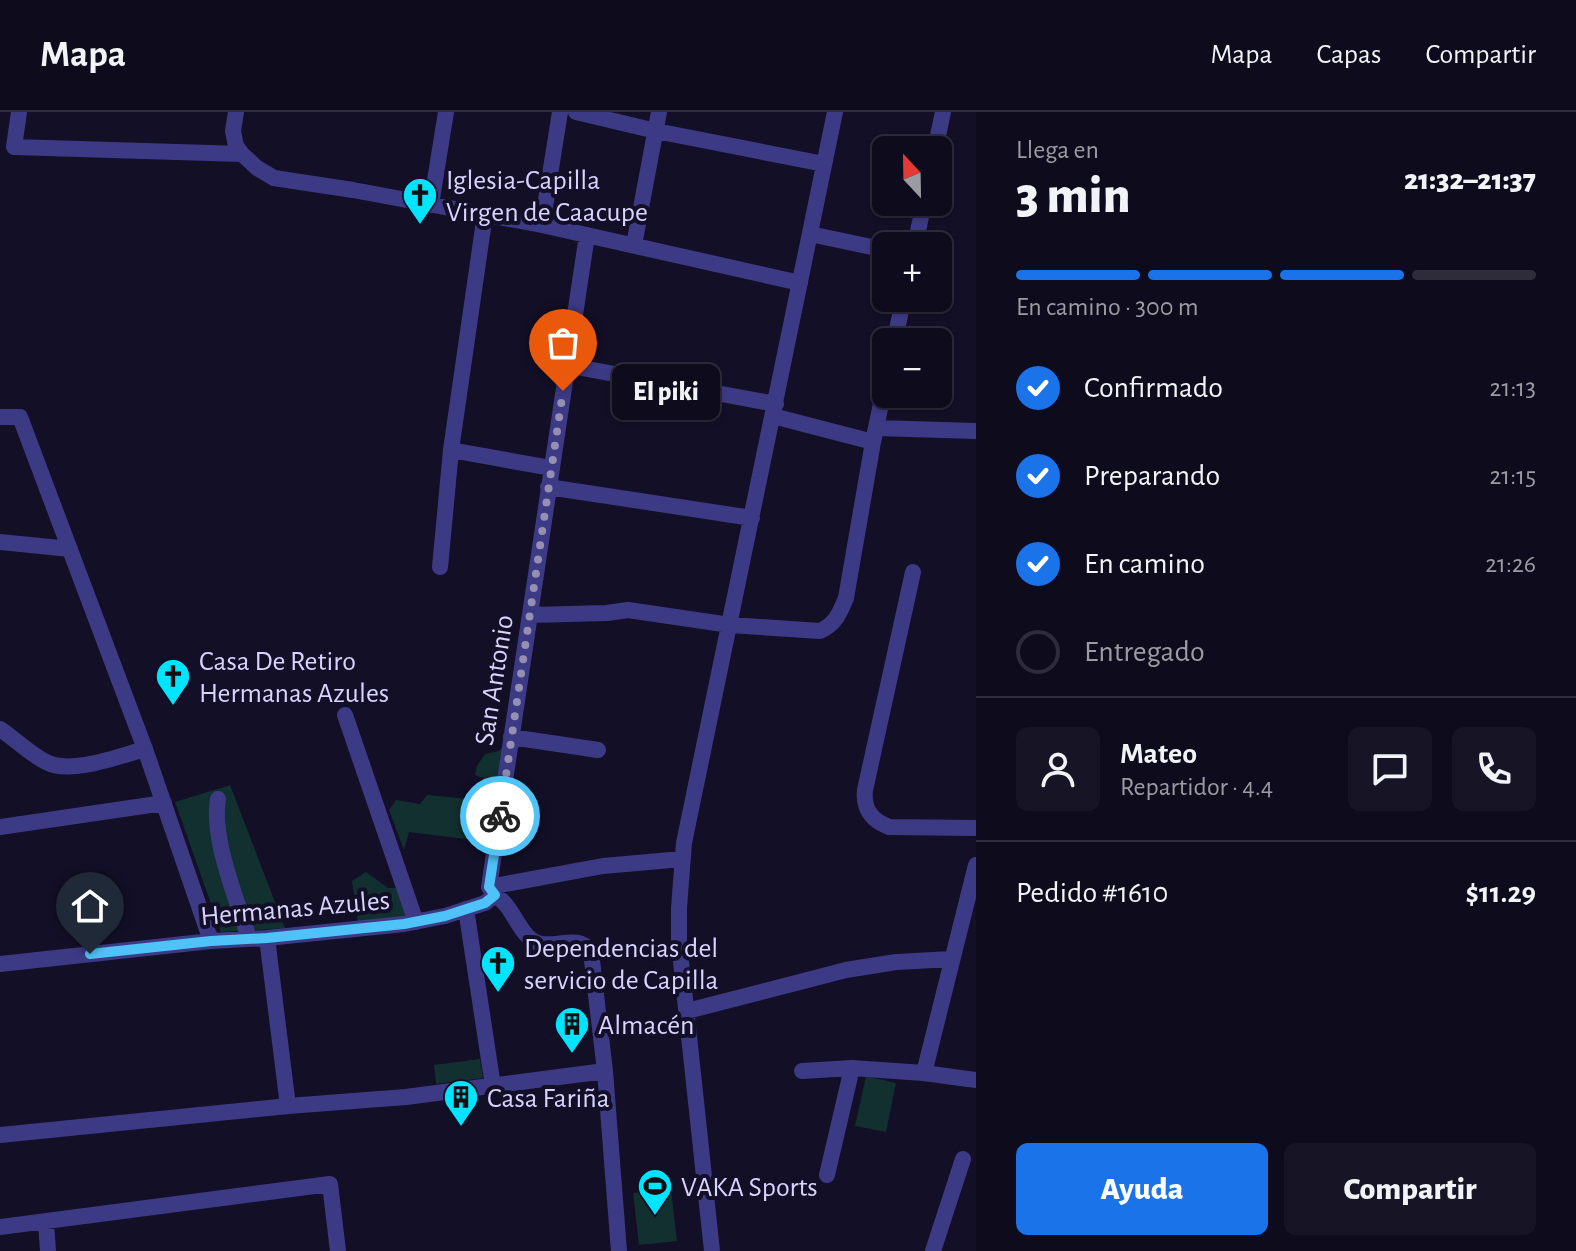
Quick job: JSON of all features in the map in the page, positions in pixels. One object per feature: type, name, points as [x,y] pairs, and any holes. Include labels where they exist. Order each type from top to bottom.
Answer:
[{"type":"street","points":[[19,112],[14,147],[242,154]]},
{"type":"street","points":[[236,112],[233,139],[242,154],[274,178],[542,225],[800,283]]},
{"type":"street","points":[[431,205],[446,112]]},
{"type":"street","points":[[542,225],[560,112]]},
{"type":"street","points":[[576,112],[824,164]]},
{"type":"street","points":[[634,245],[659,112]]},
{"type":"street","points":[[712,1251],[679,943],[682,859],[835,112]]},
{"type":"street","points":[[938,136],[943,112]]},
{"type":"street","points":[[440,567],[451,450],[485,214]]},
{"type":"street","points":[[810,234],[872,247]]},
{"type":"street","name":"San Antonio","points":[[492,891],[511,737],[587,235]]},
{"type":"street","points":[[566,365],[874,435],[976,431]]},
{"type":"street","points":[[530,615],[628,610],[730,625],[820,631],[829,627],[846,598],[880,408]]},
{"type":"street","points":[[0,417],[20,417],[145,749],[211,941]]},
{"type":"street","points":[[451,450],[551,468]]},
{"type":"street","points":[[548,487],[752,518]]},
{"type":"street","points":[[0,542],[70,549]]},
{"type":"street","points":[[913,572],[864,801],[872,818],[889,827],[976,828]]},
{"type":"street","points":[[345,715],[416,922]]},
{"type":"street","points":[[0,729],[46,762],[61,767],[80,766],[145,749]]},
{"type":"street","points":[[511,737],[598,750]]},
{"type":"street","points":[[218,799],[217,833],[249,939]]},
{"type":"street","points":[[0,827],[164,803]]},
{"type":"street","name":"Hermanas Azules","points":[[0,964],[416,922],[485,903],[492,891],[603,866],[682,859]]},
{"type":"street","points":[[924,1073],[976,865]]},
{"type":"street","points":[[492,891],[535,942],[581,943],[591,952],[605,1071],[619,1251]]},
{"type":"street","points":[[466,909],[493,1086]]},
{"type":"street","points":[[267,938],[288,1106]]},
{"type":"street","points":[[687,1011],[846,970],[896,962],[952,959]]},
{"type":"street","points":[[827,1175],[852,1068]]},
{"type":"street","points":[[802,1071],[852,1068],[976,1080]]},
{"type":"street","points":[[0,1135],[406,1097],[605,1071]]},
{"type":"street","points":[[933,1251],[963,1159]]},
{"type":"street","points":[[0,1227],[330,1184],[338,1251]]},
{"type":"street","points":[[46,1222],[48,1251]]},
{"type":"green space","points":[[505,744],[490,842],[409,832],[404,850],[389,810],[396,800],[420,804],[427,795],[470,799],[483,792],[483,778],[475,775],[477,766],[485,754],[499,751]]},
{"type":"green space","points":[[230,785],[285,928],[221,932],[175,802]]},
{"type":"green space","points":[[366,872],[388,888],[396,888],[413,916],[358,923],[352,881]]},
{"type":"green space","points":[[480,1059],[483,1078],[436,1084],[434,1065]]},
{"type":"green space","points":[[866,1076],[896,1083],[886,1132],[855,1126]]},
{"type":"green space","name":"VAKA Sports","points":[[671,1189],[677,1241],[639,1245],[633,1193]]},
{"type":"way so far","points":[[500,816],[563,391]]},
{"type":"place","name":"Iglesia-Capilla Virgen de Caacupe","points":[[420,226]]},
{"type":"place","name":"El piki","points":[[563,391]]},
{"type":"place","name":"Casa De Retiro Hermanas Azules","points":[[173,707]]},
{"type":"place","name":"Dependencias del servicio de Capilla","points":[[498,994]]},
{"type":"place","name":"Almacén","points":[[572,1055]]},
{"type":"place","name":"Casa Fariña","points":[[461,1128]]},
{"type":"place","name":"VAKA Sports","points":[[655,1217]]},
{"type":"route","points":[[90,954],[404,924],[445,916],[485,903],[495,895],[489,887],[500,816]]}]
